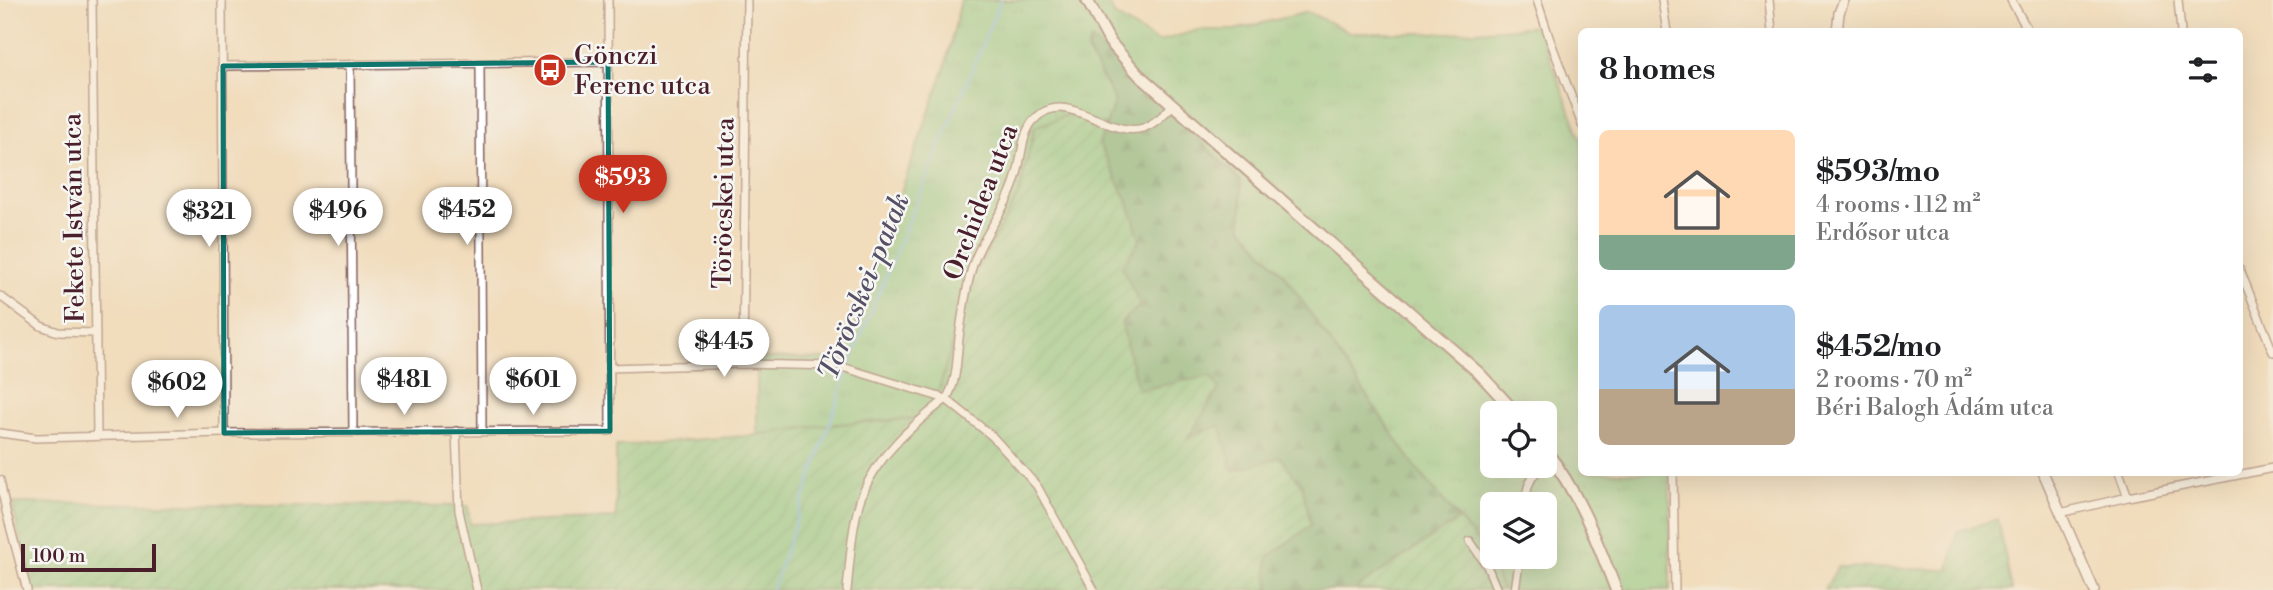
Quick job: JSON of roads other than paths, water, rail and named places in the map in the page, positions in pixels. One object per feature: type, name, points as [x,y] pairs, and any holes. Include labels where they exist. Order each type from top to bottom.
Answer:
[{"type":"main road","points":[[1087,0],[1110,42],[1139,75],[1479,373],[1505,401]]},
{"type":"main road","points":[[1557,472],[1572,490],[1596,537],[1616,590]]},
{"type":"street","name":"Fekete István utca","points":[[92,0],[97,436]]},
{"type":"street","points":[[222,0],[224,433]]},
{"type":"street","points":[[0,433],[36,438],[224,433],[610,431],[608,0]]},
{"type":"street","name":"Töröcskei utca","points":[[743,364],[747,0]]},
{"type":"street","points":[[1537,0],[1578,114]]},
{"type":"street","points":[[1662,0],[1666,28]]},
{"type":"street","points":[[1769,0],[1772,28]]},
{"type":"street","points":[[1837,28],[1844,0]]},
{"type":"street","points":[[2011,0],[2027,28]]},
{"type":"street","points":[[2178,0],[2180,28]]},
{"type":"street","points":[[223,66],[608,62]]},
{"type":"street","points":[[480,64],[482,431]]},
{"type":"street","points":[[350,65],[353,432]]},
{"type":"street","name":"Orchidea utca","points":[[946,399],[955,380],[971,270],[1009,197],[1017,177],[1026,133],[1033,121],[1055,108],[1068,108],[1126,130],[1142,128],[1156,121],[1172,105]]},
{"type":"street","points":[[2243,277],[2273,352]]},
{"type":"street","points":[[0,296],[41,326],[58,332],[96,332]]},
{"type":"street","points":[[609,368],[743,364],[839,366],[946,399],[992,436],[1037,486],[1094,590]]},
{"type":"street","points":[[847,590],[861,497],[869,479],[906,431],[946,399]]},
{"type":"street","points":[[456,431],[459,511],[477,590]]},
{"type":"street","points":[[2243,473],[2273,468]]},
{"type":"street","points":[[1672,476],[1675,590]]},
{"type":"street","points":[[2045,476],[2094,590]]},
{"type":"street","points":[[2120,476],[2128,497]]},
{"type":"street","points":[[2060,513],[2221,476]]},
{"type":"street","points":[[0,480],[27,590]]},
{"type":"street","points":[[1470,541],[1487,566],[1497,590]]},
{"type":"street","points":[[1515,590],[1518,569]]},
{"type":"waterway","name":"Töröcskei-patak","points":[[772,590],[855,350],[1001,0]]},
{"type":"place","name":"Gönczi Ferenc utca","points":[[550,70]]}]
